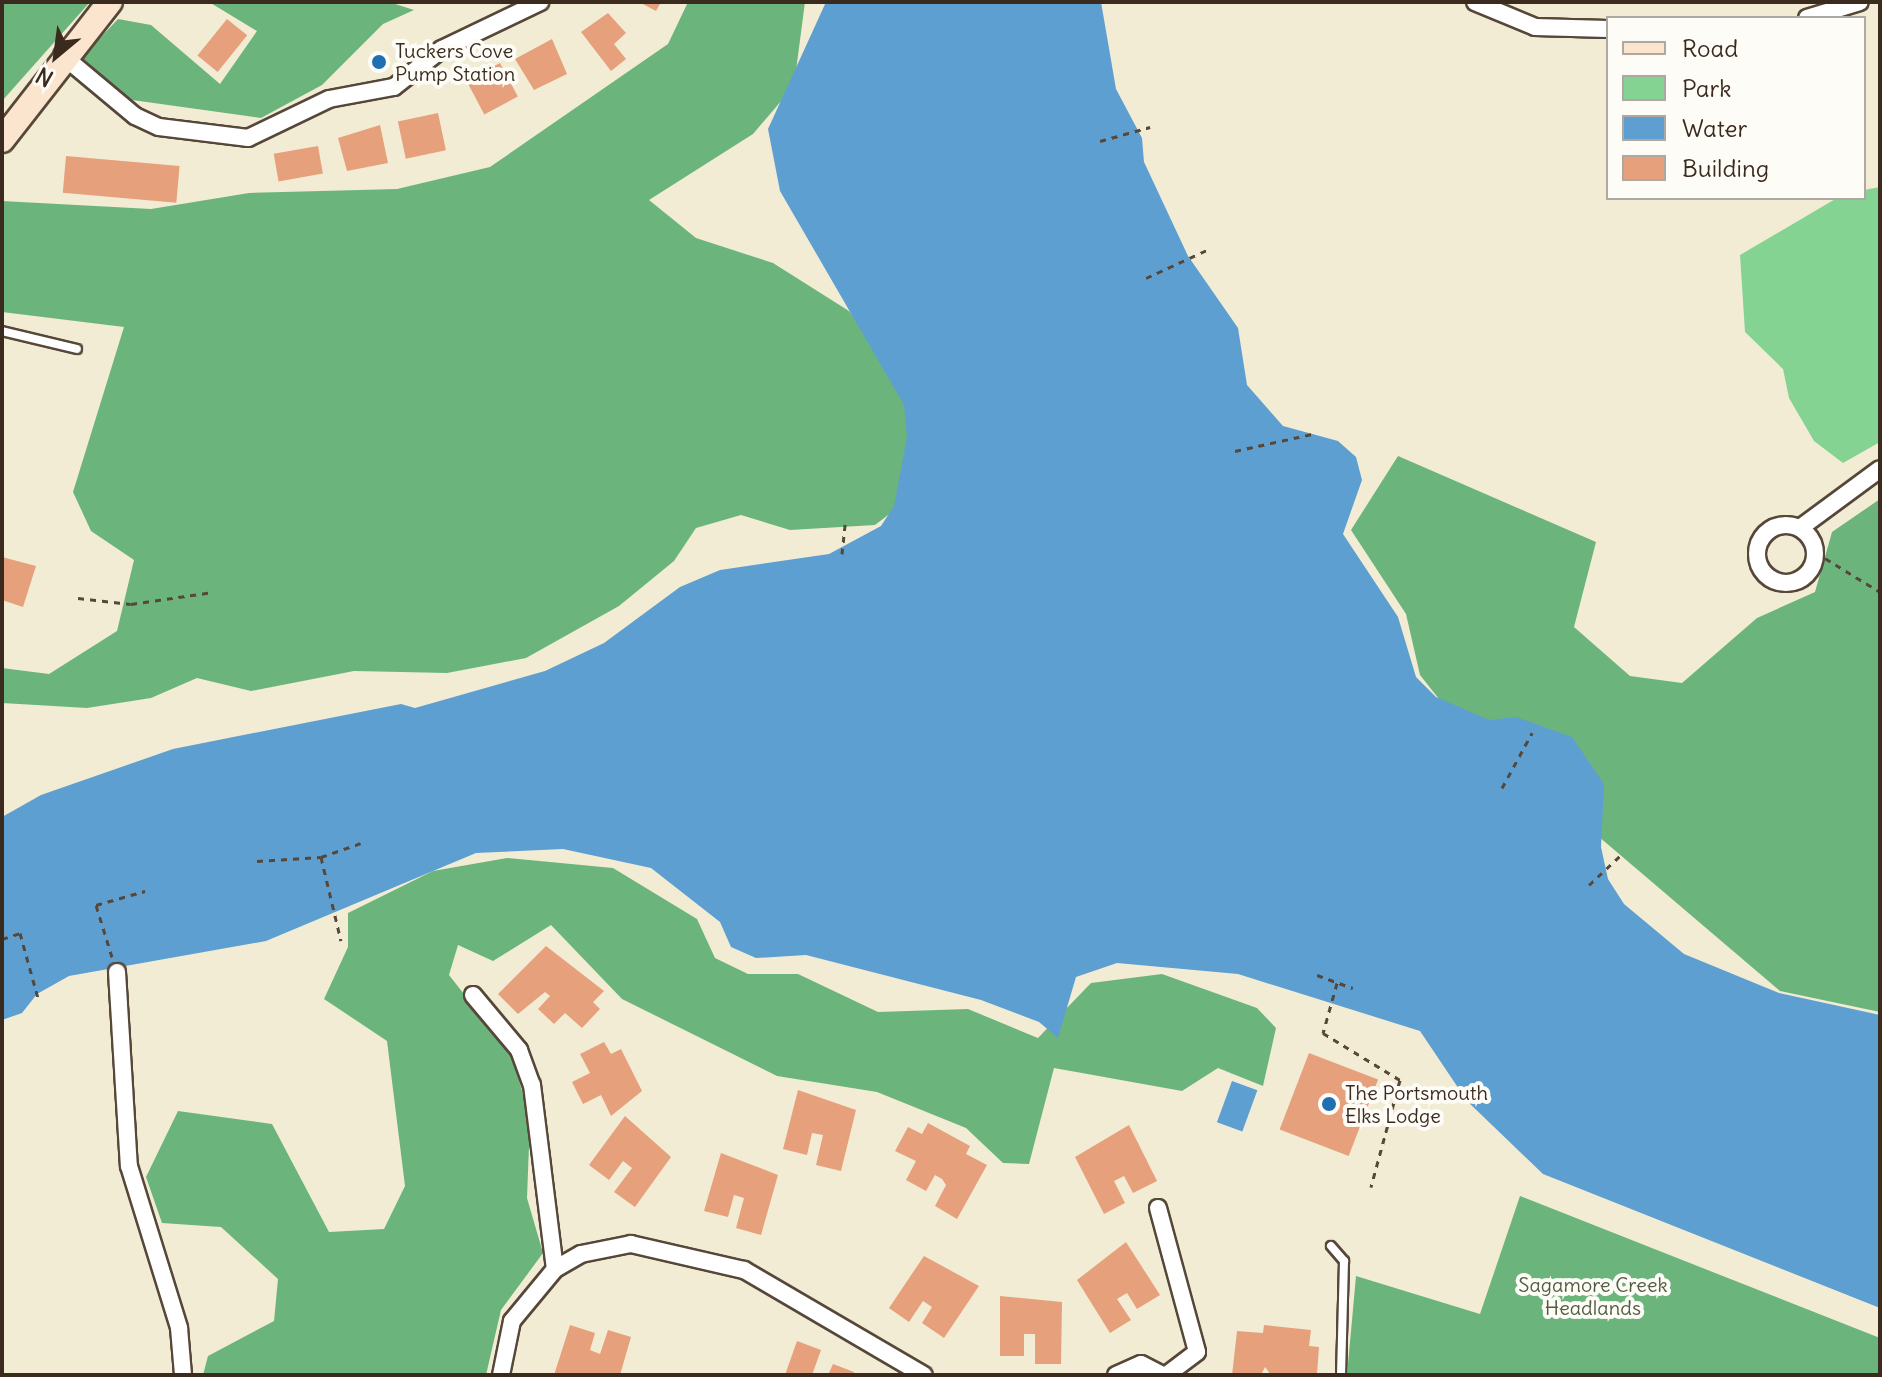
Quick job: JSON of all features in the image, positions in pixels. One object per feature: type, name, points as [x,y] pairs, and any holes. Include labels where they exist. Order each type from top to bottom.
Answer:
[{"type":"main road","points":[[2,140],[62,55],[110,2]]},
{"type":"street","points":[[62,55],[125,109],[159,127],[248,138],[329,99],[394,87],[442,49],[540,2]]},
{"type":"street","points":[[1475,2],[1535,27],[1606,29]]},
{"type":"street","points":[[1814,16],[1860,2]]},
{"type":"street","points":[[1800,528],[1815,552],[1810,571],[1794,582],[1774,581],[1760,568],[1757,549],[1765,533],[1782,525],[1800,528],[1880,469]]},
{"type":"street","points":[[117,972],[129,1166],[179,1328],[183,1375]]},
{"type":"street","points":[[473,995],[519,1050],[532,1085],[555,1269]]},
{"type":"street","points":[[1116,1375],[1141,1364],[1165,1375],[1197,1352],[1158,1208]]},
{"type":"street","points":[[501,1375],[512,1321],[555,1269],[581,1254],[631,1244],[684,1251],[744,1270],[924,1375]]},
{"type":"lane","points":[[2,331],[77,349]]},
{"type":"lane","points":[[1331,1246],[1344,1261],[1341,1375]]},
{"type":"path","points":[[1100,141],[1150,127]]},
{"type":"path","points":[[1146,278],[1207,250]]},
{"type":"path","points":[[1235,451],[1312,434]]},
{"type":"path","points":[[842,554],[845,524]]},
{"type":"path","points":[[1815,552],[1880,592]]},
{"type":"path","points":[[78,598],[131,604],[213,592]]},
{"type":"path","points":[[1502,788],[1532,733]]},
{"type":"path","points":[[257,861],[321,857],[361,843]]},
{"type":"path","points":[[1589,885],[1624,852]]},
{"type":"path","points":[[321,857],[341,941]]},
{"type":"path","points":[[117,972],[96,905],[145,891]]},
{"type":"path","points":[[2,939],[20,933],[38,998]]},
{"type":"path","points":[[1317,975],[1353,988]]},
{"type":"path","points":[[1337,983],[1323,1033],[1400,1080],[1371,1187]]},
{"type":"green space","points":[[2,2],[90,2],[2,101]]},
{"type":"green space","points":[[209,2],[389,2],[414,10],[383,24],[322,85],[261,118],[125,99],[80,59],[118,19],[151,25],[220,84],[257,31]]},
{"type":"green space","points":[[688,2],[805,2],[794,86],[753,134],[649,200],[696,238],[773,263],[849,311],[909,386],[909,499],[875,525],[790,530],[741,515],[696,528],[674,561],[619,606],[526,658],[447,673],[354,671],[251,691],[197,678],[151,698],[87,708],[2,703],[2,668],[49,674],[117,631],[134,560],[91,531],[73,492],[124,327],[2,312],[2,201],[151,209],[249,193],[397,189],[490,167],[668,44]]},
{"type":"green space","points":[[1880,187],[1880,442],[1843,463],[1814,441],[1789,398],[1783,369],[1745,332],[1740,255],[1834,200],[1866,200],[1866,190]]},
{"type":"green space","points":[[1398,456],[1596,542],[1574,627],[1630,676],[1682,683],[1757,618],[1815,592],[1832,532],[1880,499],[1880,1012],[1780,991],[1443,704],[1420,675],[1406,614],[1351,530]]},
{"type":"green space","points":[[507,858],[613,868],[697,919],[715,958],[748,974],[798,974],[878,1012],[968,1009],[1038,1038],[1091,983],[1162,974],[1257,1008],[1276,1028],[1263,1086],[1218,1068],[1182,1091],[1054,1068],[1029,1164],[1003,1163],[966,1128],[877,1092],[777,1076],[622,999],[551,925],[493,961],[458,945],[449,975],[512,1055],[530,1120],[527,1198],[543,1253],[501,1310],[486,1375],[203,1375],[208,1356],[274,1321],[278,1279],[221,1227],[162,1223],[146,1177],[178,1111],[272,1124],[329,1232],[384,1229],[405,1186],[387,1041],[324,999],[348,947],[348,913],[433,871]]},
{"type":"green space","name":"Sagamore Creek Headlands","points":[[1520,1196],[1880,1338],[1880,1375],[1347,1375],[1356,1276],[1480,1314]]},
{"type":"water","points":[[826,2],[1101,2],[1116,89],[1142,138],[1144,162],[1188,256],[1238,328],[1247,385],[1283,426],[1338,441],[1356,457],[1362,480],[1343,534],[1398,617],[1416,677],[1436,697],[1489,720],[1516,717],[1572,737],[1604,784],[1601,847],[1608,879],[1624,904],[1684,954],[1779,993],[1880,1015],[1880,1308],[1543,1174],[1467,1101],[1420,1031],[1238,974],[1117,963],[1076,977],[1058,1038],[1039,1022],[981,1000],[806,955],[756,958],[731,947],[720,922],[651,868],[563,849],[476,853],[266,941],[69,976],[37,994],[22,1013],[2,1020],[2,817],[41,795],[173,749],[401,704],[415,708],[545,671],[604,643],[680,587],[720,570],[829,554],[881,526],[894,506],[907,437],[904,405],[780,191],[768,129]]},
{"type":"water","points":[[1232,1081],[1257,1090],[1242,1132],[1217,1122]]},
{"type":"building","points":[[639,2],[661,2],[656,11]]},
{"type":"building","points":[[608,13],[626,33],[614,44],[626,59],[611,71],[581,32]]},
{"type":"building","points":[[227,19],[247,35],[218,72],[197,56]]},
{"type":"building","points":[[552,39],[567,74],[534,90],[515,59]]},
{"type":"building","name":"Tuckers Cove Pump Station","points":[[375,53],[388,62],[382,70],[369,61]]},
{"type":"building","points":[[500,63],[518,97],[484,114],[466,81]]},
{"type":"building","points":[[438,113],[446,150],[406,159],[398,122]]},
{"type":"building","points":[[380,125],[388,163],[347,171],[338,138]]},
{"type":"building","points":[[318,146],[323,174],[279,181],[274,154]]},
{"type":"building","points":[[66,156],[180,166],[176,203],[63,193]]},
{"type":"building","points":[[2,557],[36,566],[23,607],[2,600]]},
{"type":"building","points":[[546,946],[604,991],[593,1002],[600,1009],[582,1028],[565,1013],[554,1024],[538,1009],[550,996],[545,992],[518,1014],[498,994]]},
{"type":"building","points":[[604,1042],[611,1054],[621,1049],[642,1091],[611,1116],[601,1095],[583,1104],[572,1082],[590,1073],[580,1054]]},
{"type":"building","name":"The Portsmouth Elks Lodge","points":[[1309,1053],[1378,1080],[1349,1156],[1280,1130]]},
{"type":"building","points":[[798,1090],[856,1110],[841,1171],[816,1165],[823,1135],[812,1133],[807,1155],[783,1149]]},
{"type":"building","points":[[625,1116],[671,1157],[635,1207],[614,1192],[632,1168],[623,1161],[609,1180],[589,1165]]},
{"type":"building","points":[[928,1123],[970,1146],[966,1154],[987,1165],[957,1219],[935,1206],[946,1185],[942,1179],[935,1175],[926,1191],[906,1180],[916,1161],[895,1151],[908,1127],[922,1134]]},
{"type":"building","points":[[1129,1125],[1157,1181],[1133,1193],[1124,1176],[1114,1181],[1125,1203],[1104,1214],[1075,1157]]},
{"type":"building","points":[[721,1153],[778,1175],[761,1235],[736,1228],[744,1198],[734,1195],[728,1217],[704,1211]]},
{"type":"building","points":[[1126,1242],[1160,1295],[1137,1309],[1127,1293],[1117,1299],[1131,1320],[1110,1333],[1077,1280]]},
{"type":"building","points":[[924,1256],[979,1286],[944,1338],[922,1323],[932,1307],[923,1301],[909,1322],[889,1308]]},
{"type":"building","points":[[1000,1296],[1062,1302],[1061,1364],[1035,1364],[1035,1334],[1024,1334],[1024,1356],[1000,1356]]},
{"type":"building","points":[[570,1325],[595,1333],[590,1350],[600,1354],[608,1330],[631,1337],[620,1375],[554,1375]]},
{"type":"building","points":[[1264,1325],[1311,1330],[1309,1346],[1319,1347],[1317,1374],[1271,1375],[1265,1367],[1261,1375],[1232,1375],[1237,1331],[1263,1333]]},
{"type":"building","points":[[797,1341],[821,1350],[812,1375],[785,1375]]},
{"type":"building","points":[[833,1364],[854,1372],[853,1375],[828,1375]]},
{"type":"place","name":"Tuckers Cove Pump Station","points":[[379,62]]},
{"type":"place","name":"The Portsmouth Elks Lodge","points":[[1329,1104]]}]
